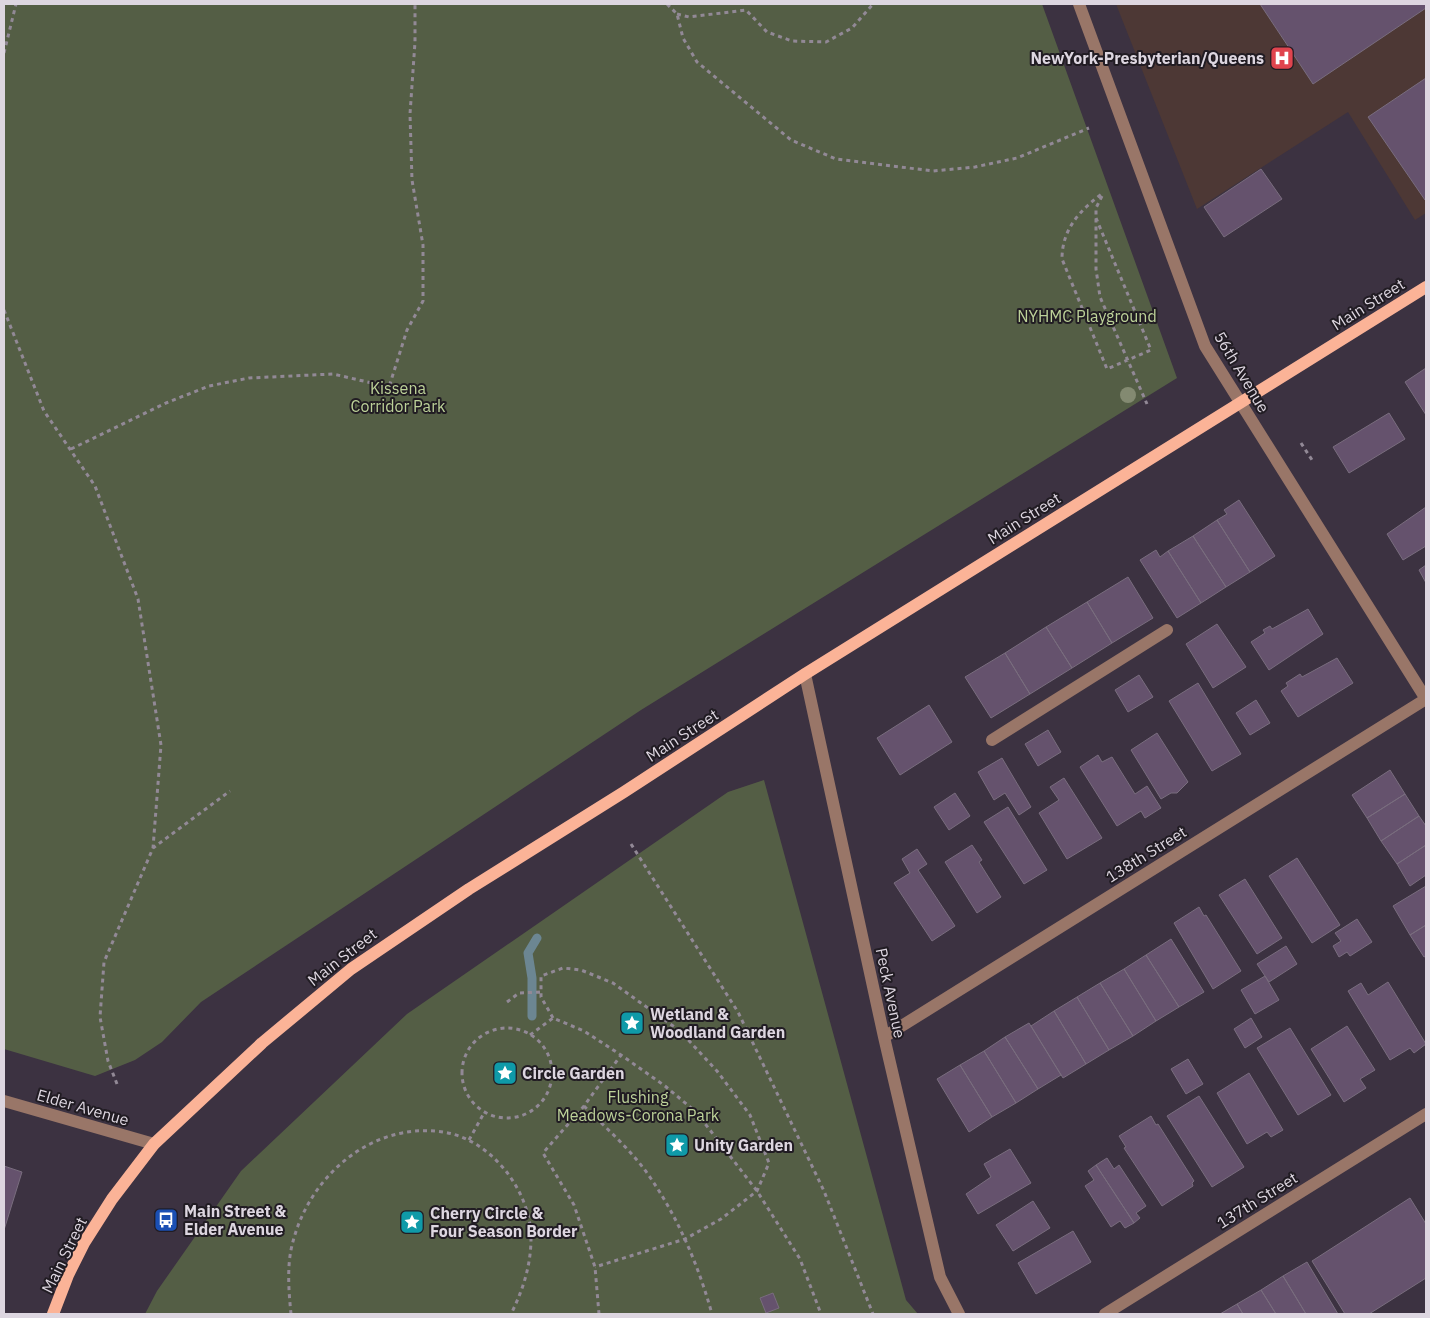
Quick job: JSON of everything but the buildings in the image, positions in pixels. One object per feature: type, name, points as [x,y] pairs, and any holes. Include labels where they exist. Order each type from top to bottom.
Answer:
[{"type":"main road","name":"Main Street","points":[[53,1314],[84,1243],[112,1199],[154,1144],[262,1043],[336,981],[390,941],[805,674],[1426,287]]},
{"type":"street","name":"56th Avenue","points":[[1079,4],[1205,346],[1426,699]]},
{"type":"street","points":[[992,740],[1167,630]]},
{"type":"street","name":"Peck Avenue","points":[[805,674],[884,1037],[940,1277],[959,1314]]},
{"type":"street","name":"138th Street","points":[[884,1037],[1426,699]]},
{"type":"street","name":"Elder Avenue","points":[[4,1101],[154,1144]]},
{"type":"street","name":"137th Street","points":[[1106,1314],[1426,1114]]},
{"type":"path","points":[[4,52],[16,4]]},
{"type":"path","points":[[70,449],[166,403],[209,386],[249,378],[333,374],[389,387],[407,330],[422,301],[423,245],[412,180],[410,114],[415,42],[415,4]]},
{"type":"path","points":[[667,4],[677,14],[689,17],[746,10]]},
{"type":"path","points":[[746,4],[746,10],[767,32],[792,41],[826,42],[852,28],[872,4]]},
{"type":"path","points":[[677,14],[683,38],[697,62],[792,140],[836,159],[933,171],[975,167],[1017,158],[1090,128]]},
{"type":"path","points":[[1096,218],[1151,350],[1127,360],[1107,369],[1062,259],[1062,246],[1070,224],[1103,193],[1096,208],[1096,218],[1096,269],[1100,297],[1127,360],[1147,404]]},
{"type":"path","points":[[4,310],[44,411],[95,486],[138,599],[161,744],[153,848],[104,962],[100,1017],[108,1061],[116,1084]]},
{"type":"path","points":[[1301,442],[1312,460]]},
{"type":"path","points":[[153,848],[230,791]]},
{"type":"path","points":[[632,844],[738,1012],[824,1191],[873,1314]]},
{"type":"path","points":[[595,1267],[686,1239],[721,1220],[757,1191],[769,1163],[750,1115],[717,1071],[680,1031],[613,983],[581,970],[564,968],[541,976],[541,997],[553,1018],[584,1031],[621,1055],[665,1086],[696,1112],[757,1191],[800,1259],[821,1314]]},
{"type":"path","points":[[507,1002],[519,993],[541,992]]},
{"type":"path","points":[[530,1034],[553,1018]]},
{"type":"path","points":[[509,1028],[530,1034],[542,1045],[552,1067],[552,1080],[547,1095],[537,1107],[524,1116],[497,1118],[484,1113],[472,1102],[464,1089],[461,1073],[463,1061],[470,1047],[488,1032],[509,1028]]},
{"type":"path","points":[[599,1314],[595,1267],[574,1205],[544,1153],[584,1106],[621,1055]]},
{"type":"path","points":[[584,1106],[647,1173],[686,1239],[699,1271],[712,1314]]},
{"type":"path","points":[[469,1140],[484,1113]]},
{"type":"path","points":[[291,1314],[291,1251],[299,1223],[314,1193],[333,1169],[359,1149],[389,1135],[443,1132],[469,1140],[490,1155],[507,1172],[524,1200],[531,1237],[528,1271],[511,1314]]},
{"type":"shaded area","name":"NewYork-Presbyterian/Queens","points":[[1116,4],[1426,4],[1426,213],[1415,220],[1348,112],[1197,209]]},
{"type":"green space","name":"Kissena Corridor Park","points":[[4,4],[1042,4],[1177,378],[641,710],[201,1002],[162,1042],[135,1060],[95,1076],[4,1049]]},
{"type":"green space","name":"Flushing Meadows-Corona Park","points":[[764,780],[906,1300],[918,1314],[145,1314],[157,1291],[241,1171],[407,1014],[728,792]]},
{"type":"waterway","points":[[532,1016],[532,978],[528,953],[537,938]]},
{"type":"place","name":"NewYork-Presbyterian/Queens","points":[[1282,58]]},
{"type":"place","name":"Wetland & Woodland Garden","points":[[632,1023]]},
{"type":"place","name":"Circle Garden","points":[[505,1073]]},
{"type":"place","name":"Unity Garden","points":[[677,1145]]},
{"type":"place","name":"Main Street & Elder Avenue","points":[[166,1220]]},
{"type":"place","name":"Cherry Circle & Four Season Border","points":[[412,1222]]},
{"type":"park label","name":"NYHMC Playground","points":[[1087,316]]}]
